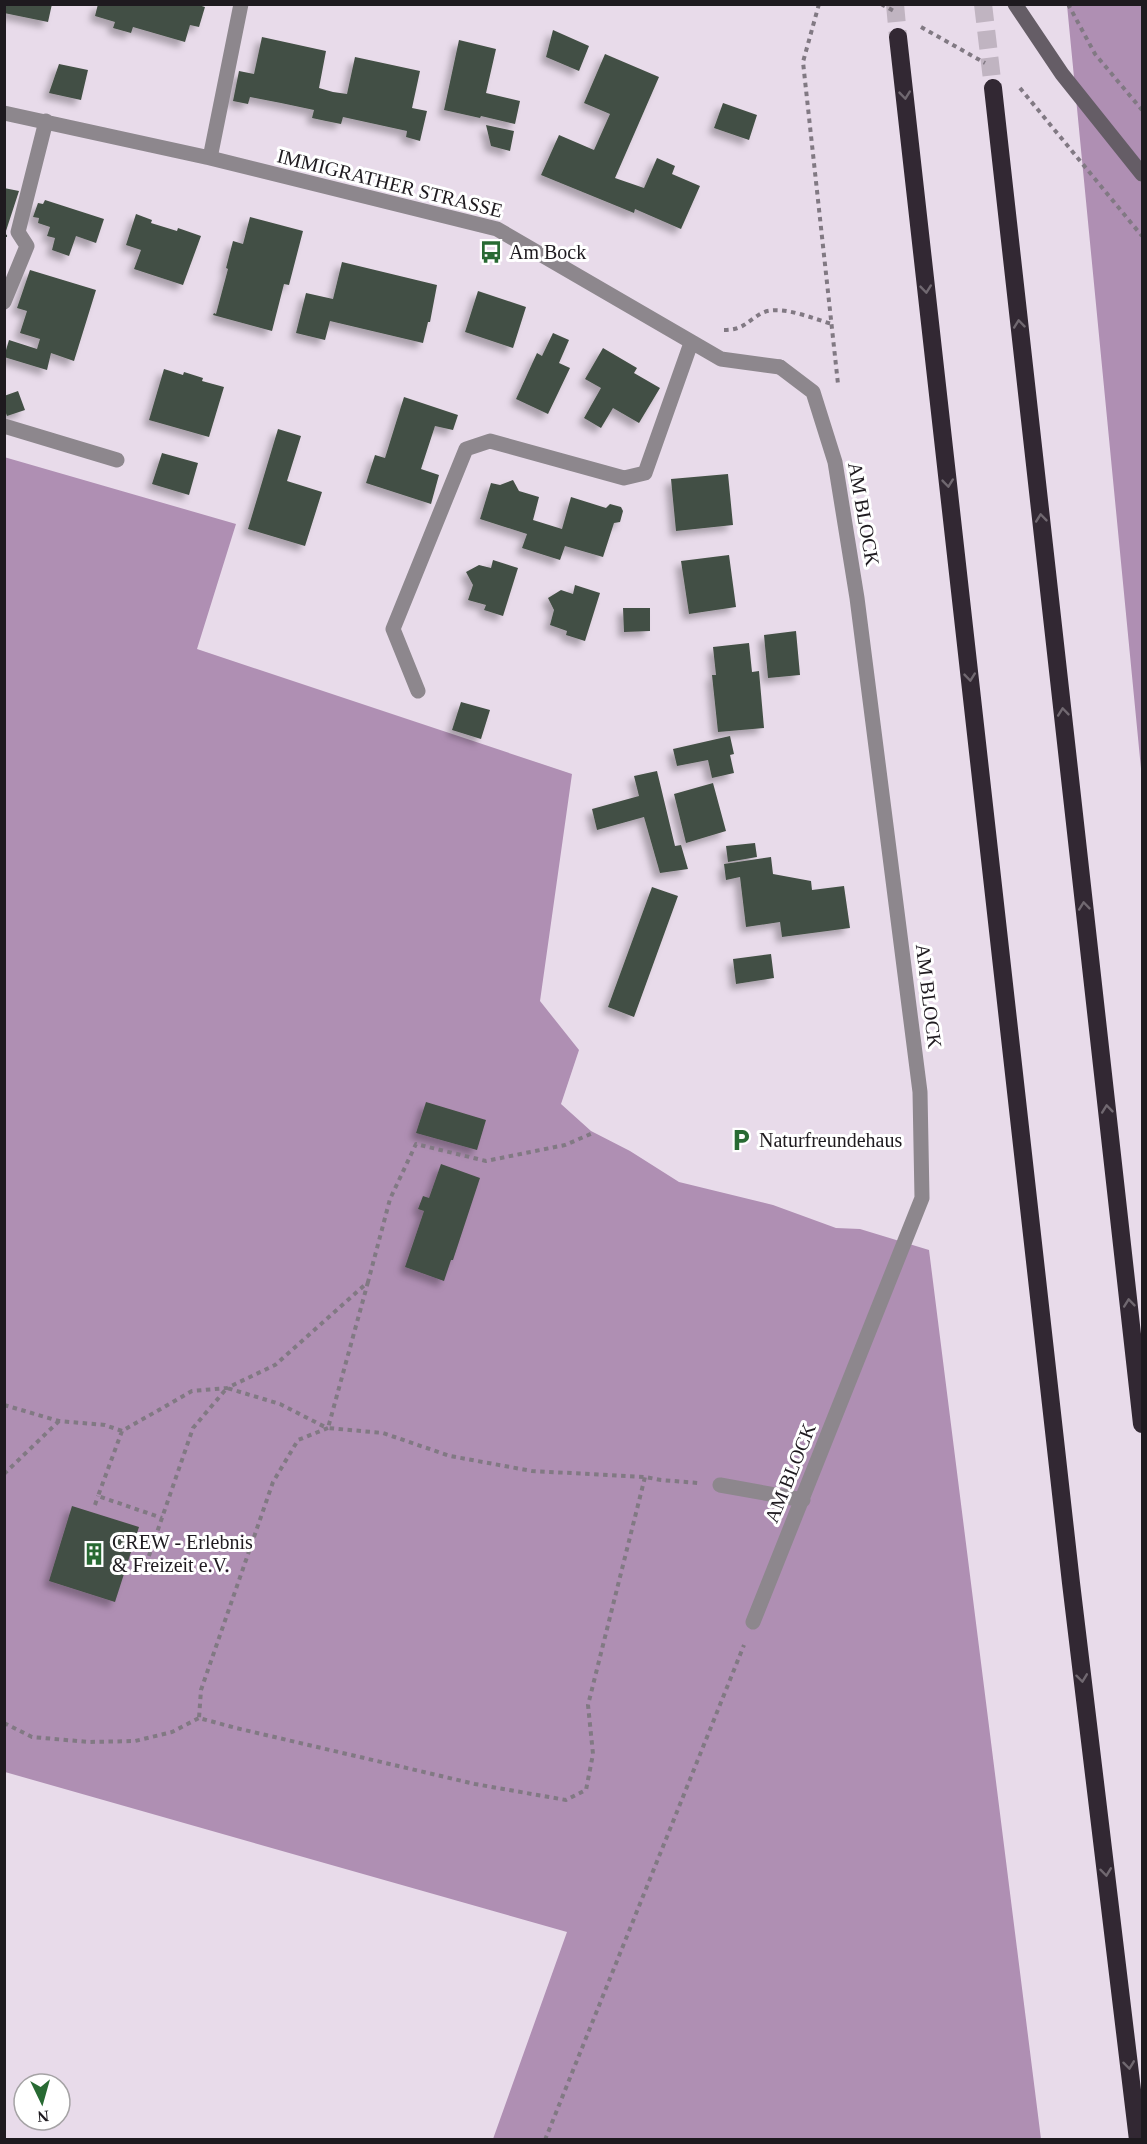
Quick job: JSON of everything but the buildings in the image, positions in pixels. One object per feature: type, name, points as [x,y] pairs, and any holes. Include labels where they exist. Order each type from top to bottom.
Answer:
[{"type":"highway","points":[[898,37],[1073,1602],[1138,2139]]},
{"type":"highway","points":[[993,88],[1143,1424]]},
{"type":"main road","points":[[1015,4],[1062,74],[1143,174]]},
{"type":"street","points":[[210,159],[241,4]]},
{"type":"street","name":"IMMIGRATHER STRASSE","points":[[4,113],[210,159],[497,229],[721,359],[780,366]]},
{"type":"street","points":[[4,302],[27,246],[18,232],[45,121]]},
{"type":"street","points":[[418,691],[393,628],[466,449],[490,441],[624,478],[645,472],[692,343]]},
{"type":"street","name":"AM BLOCK","points":[[753,1622],[922,1198],[920,1092],[857,598],[835,462],[813,392],[780,366]]},
{"type":"street","points":[[4,426],[117,460]]},
{"type":"street","points":[[720,1485],[803,1500]]},
{"type":"path","points":[[692,343],[711,330],[740,328],[763,312],[779,309],[832,324],[803,62],[819,4]]},
{"type":"path","points":[[881,4],[901,15]]},
{"type":"path","points":[[1068,4],[1095,54],[1143,110]]},
{"type":"path","points":[[921,27],[990,65]]},
{"type":"path","points":[[1017,85],[1143,236]]},
{"type":"path","points":[[328,1428],[390,1198],[416,1144],[486,1161],[565,1145],[593,1132]]},
{"type":"path","points":[[95,1505],[122,1431],[192,1391],[227,1388],[275,1365],[368,1282]]},
{"type":"path","points":[[227,1388],[280,1404],[328,1428],[383,1433],[450,1456],[532,1471],[645,1477],[720,1485]]},
{"type":"path","points":[[143,1573],[193,1428],[227,1388]]},
{"type":"path","points":[[4,1405],[59,1421],[105,1425],[122,1431]]},
{"type":"path","points":[[4,1474],[59,1421]]},
{"type":"path","points":[[199,1718],[201,1690],[273,1482],[298,1440],[328,1428]]},
{"type":"path","points":[[4,1723],[32,1737],[89,1742],[135,1741],[172,1732],[199,1718],[475,1784],[566,1800],[586,1790],[592,1754],[588,1705],[645,1477]]},
{"type":"path","points":[[98,1496],[162,1518]]},
{"type":"path","points":[[545,2139],[753,1622]]},
{"type":"shaded area","points":[[1067,5],[1142,5],[1142,779]]},
{"type":"shaded area","points":[[4,457],[236,524],[197,649],[572,774],[540,1001],[579,1050],[561,1104],[591,1131],[630,1151],[679,1182],[773,1205],[836,1228],[860,1229],[929,1250],[1041,2139],[493,2139],[567,1932],[5,1772]]},
{"type":"tunnel","points":[[895,4],[898,37]]},
{"type":"tunnel","points":[[983,4],[993,88]]},
{"type":"place","name":"Am Bock","points":[[491,252]]},
{"type":"place","name":"Naturfreundehaus","points":[[741,1140]]},
{"type":"place","name":"CREW - Erlebnis & Freizeit e.V.","points":[[94,1554]]}]
